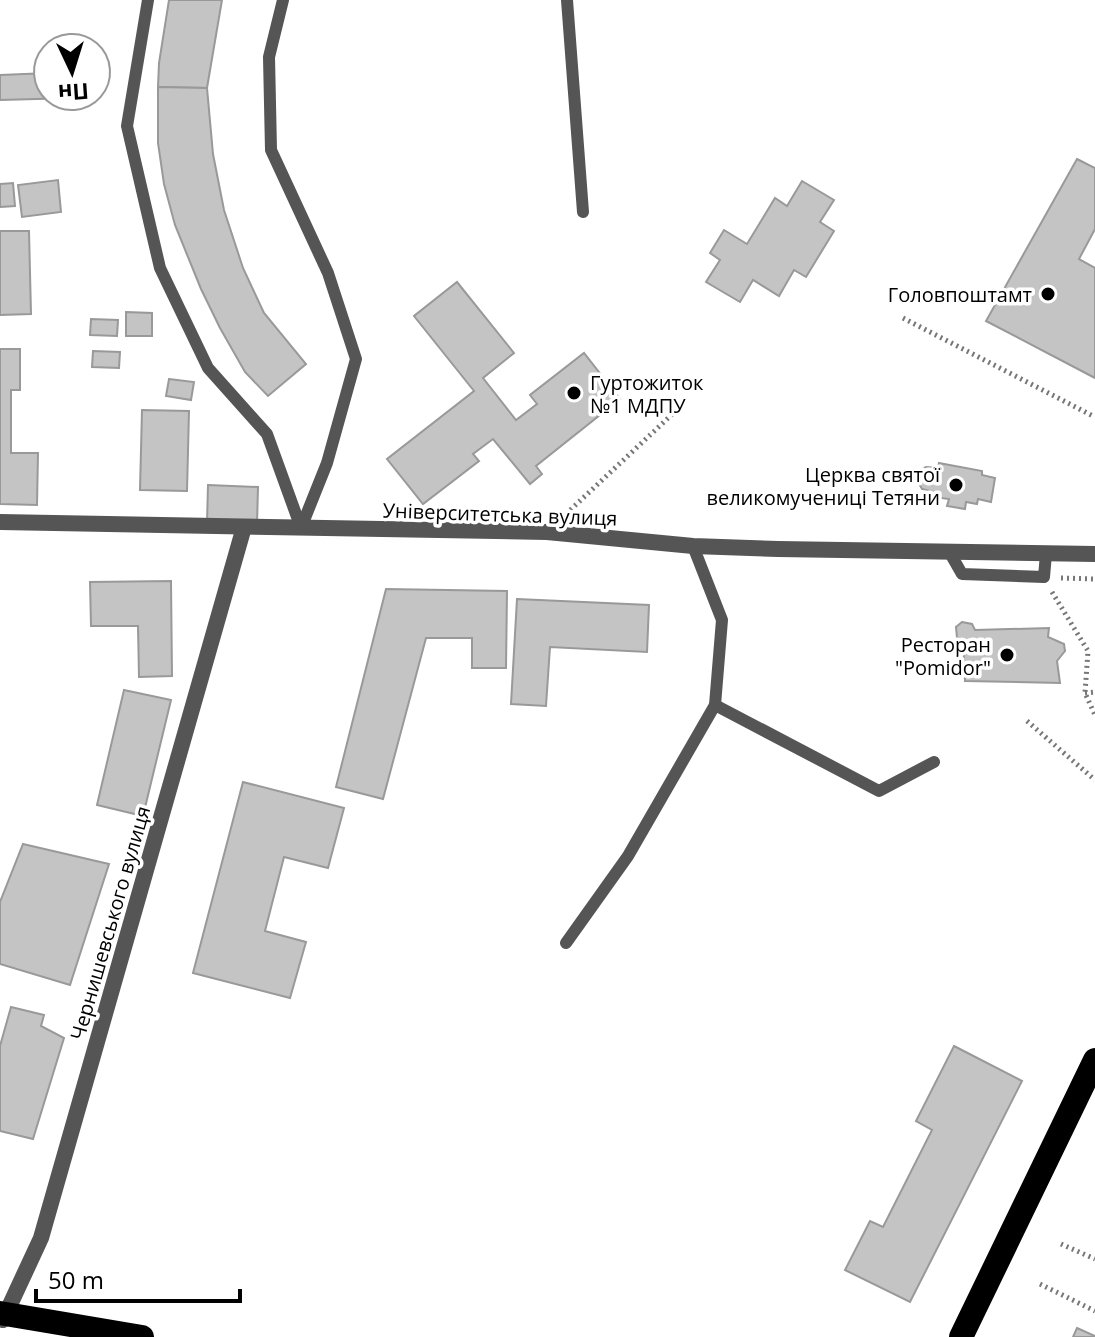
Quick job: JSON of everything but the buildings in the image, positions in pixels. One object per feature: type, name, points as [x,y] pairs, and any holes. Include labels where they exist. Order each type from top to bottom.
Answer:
[{"type":"highway","points":[[961,1337],[1095,1060]]},
{"type":"highway","points":[[2,1318],[142,1337]]},
{"type":"street","name":"Університетська вулиця","points":[[0,522],[547,532],[693,546],[1095,554]]},
{"type":"street","name":"Чернишевського вулиця","points":[[2,1318],[41,1238],[244,527]]},
{"type":"lane","points":[[148,0],[127,126],[160,268],[208,368],[267,434],[301,528]]},
{"type":"lane","points":[[283,0],[269,57],[271,150],[328,273],[356,359],[327,463],[301,528]]},
{"type":"lane","points":[[567,0],[583,212]]},
{"type":"lane","points":[[566,943],[628,856],[715,705],[722,620],[693,546]]},
{"type":"lane","points":[[950,553],[962,574],[1044,577],[1046,554]]},
{"type":"lane","points":[[715,705],[879,791],[934,762]]},
{"type":"path","points":[[903,318],[1095,417]]},
{"type":"path","points":[[547,532],[682,405]]},
{"type":"path","points":[[1044,577],[1095,579]]},
{"type":"path","points":[[1044,577],[1088,651],[1085,693],[1095,715]]},
{"type":"path","points":[[1088,651],[1095,649]]},
{"type":"path","points":[[1085,693],[1095,692]]},
{"type":"path","points":[[1027,721],[1095,780]]},
{"type":"path","points":[[1061,1244],[1095,1259]]},
{"type":"path","points":[[1040,1284],[1095,1311]]},
{"type":"place","name":"Головпоштамт","points":[[1048,294]]},
{"type":"place","name":"Гуртожиток №1 МДПУ","points":[[574,393]]},
{"type":"place","name":"Церква святої великомучениці Тетяни","points":[[956,485]]},
{"type":"place","name":"Ресторан \"Pomidor\"","points":[[1007,655]]}]
